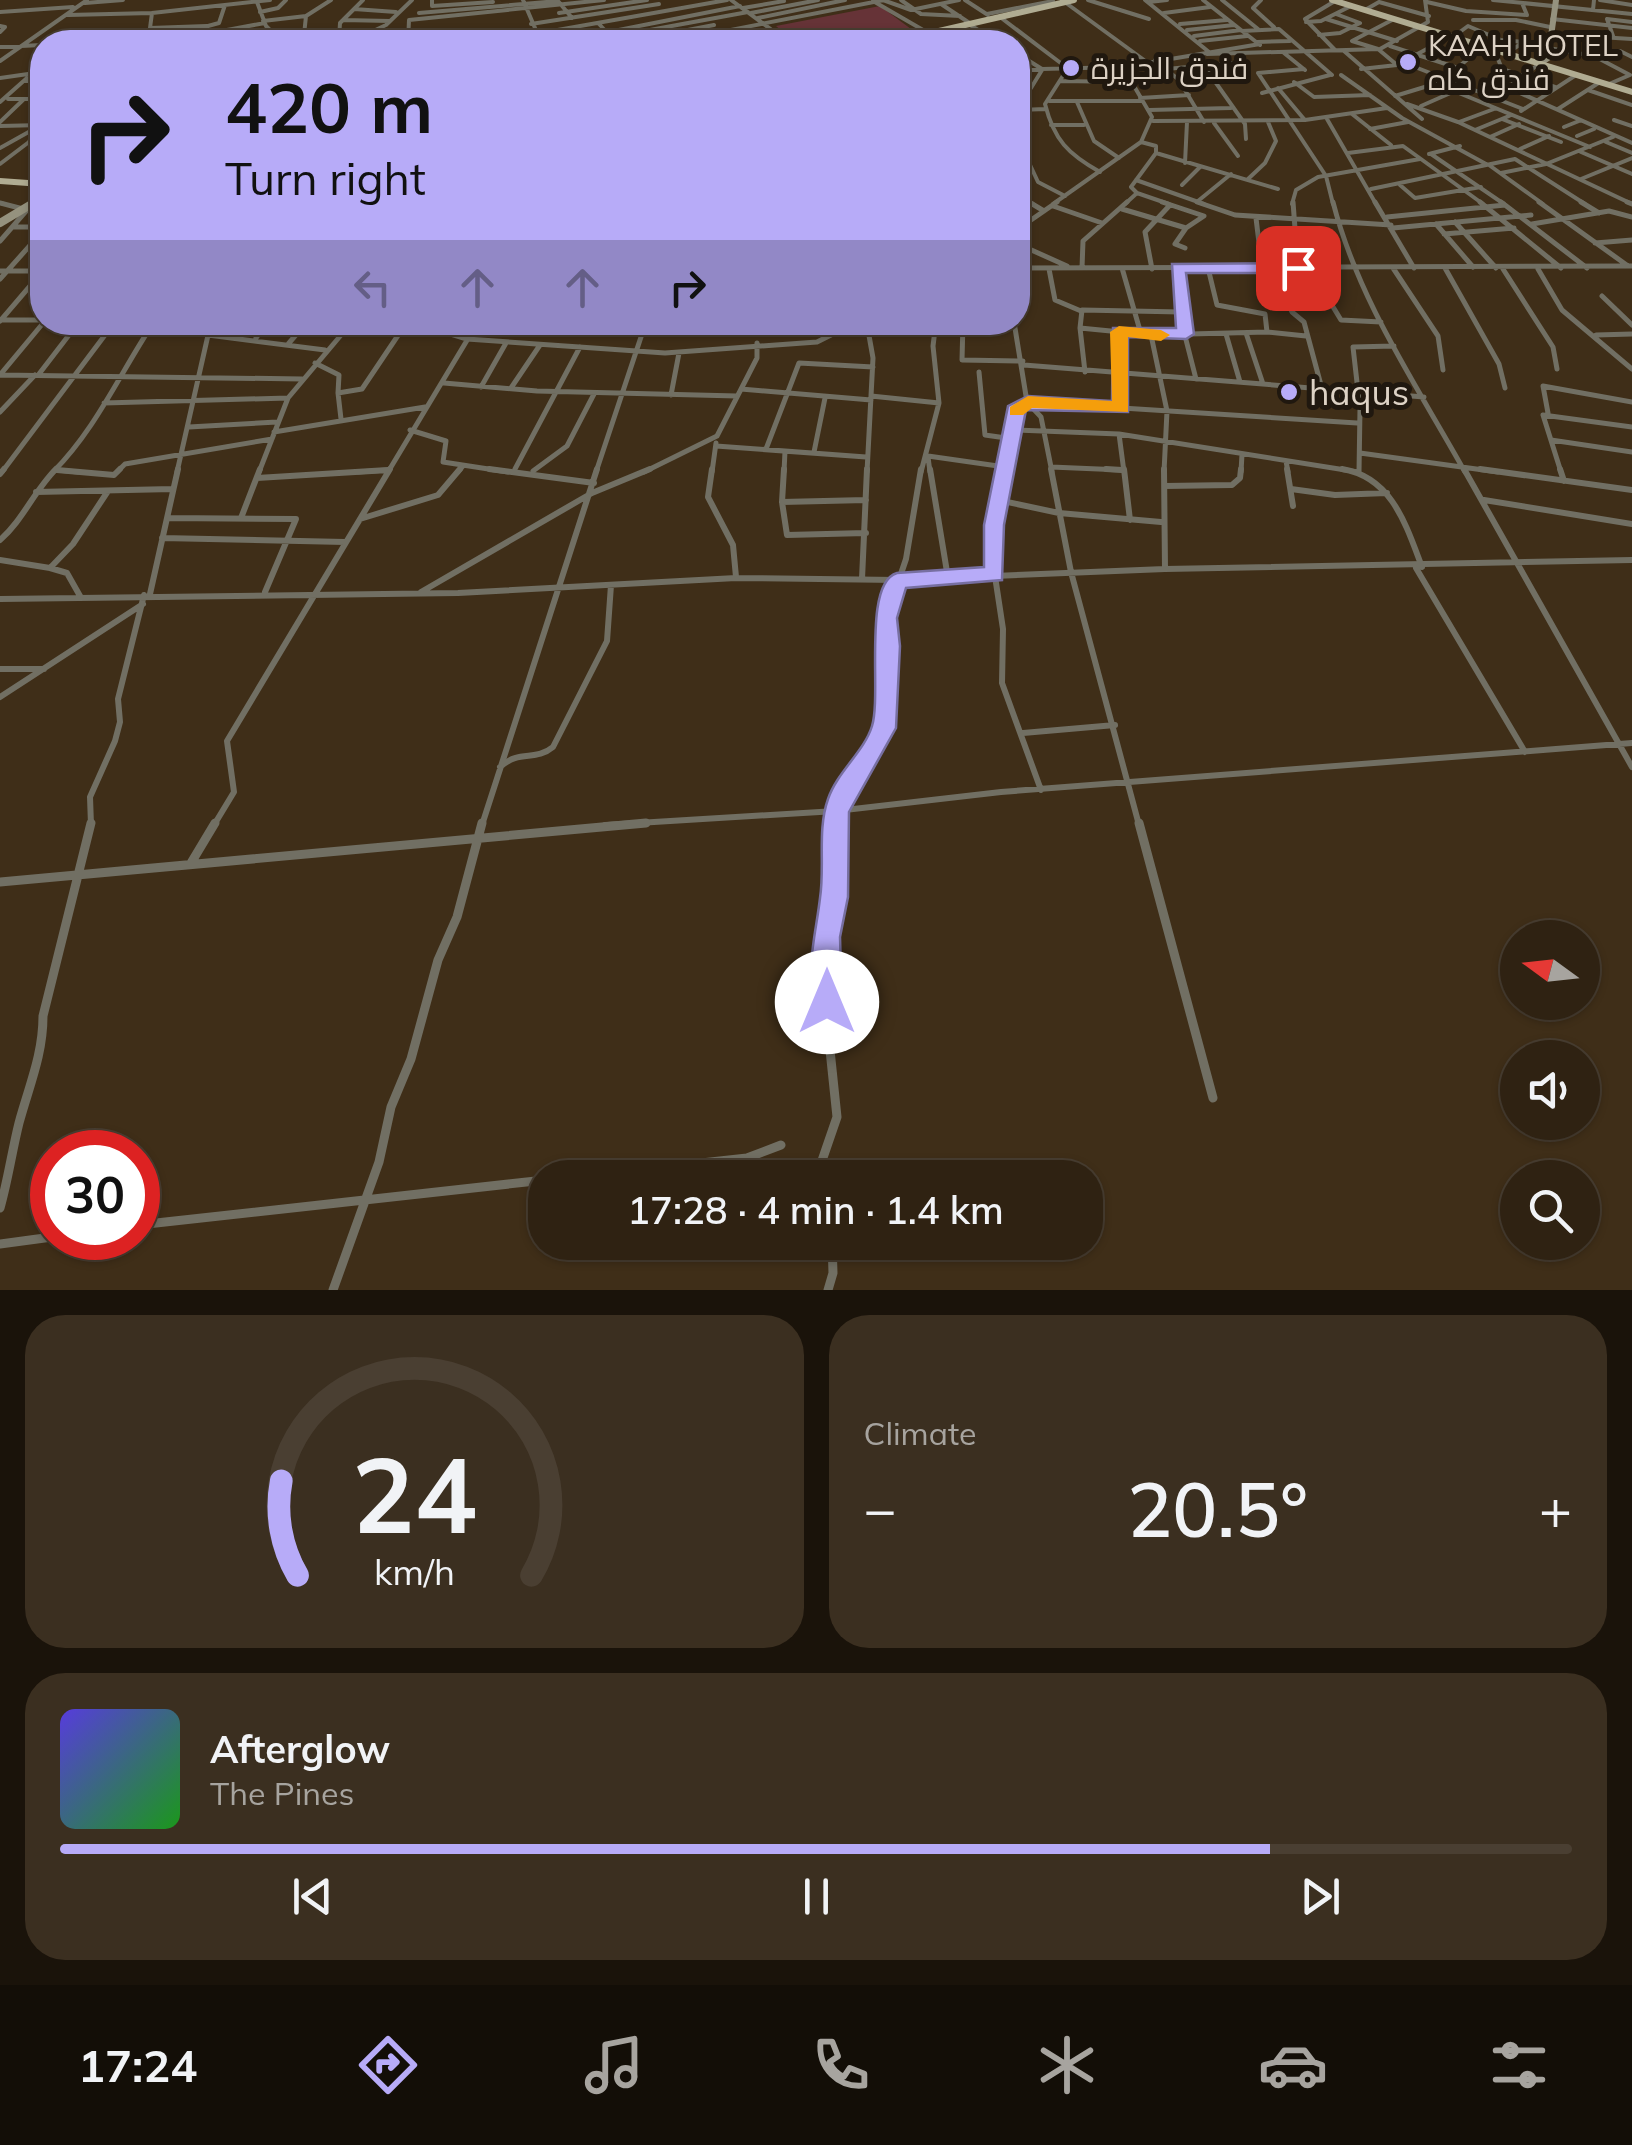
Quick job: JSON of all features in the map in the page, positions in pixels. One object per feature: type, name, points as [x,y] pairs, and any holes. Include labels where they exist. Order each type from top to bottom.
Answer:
[{"type":"main road","points":[[1334,0],[1632,92]]},
{"type":"main road","points":[[950,30],[1063,1]]},
{"type":"main road","points":[[1540,64],[1548,58],[1555,3]]},
{"type":"main road","points":[[0,181],[30,183]]},
{"type":"main road","points":[[0,224],[30,207]]},
{"type":"street","points":[[12,11],[20,0]]},
{"type":"street","points":[[44,30],[86,1],[124,0]]},
{"type":"street","points":[[65,16],[152,13],[270,0]]},
{"type":"street","points":[[260,12],[278,8],[286,0]]},
{"type":"street","points":[[152,13],[150,28],[225,30],[306,16],[330,0]]},
{"type":"street","points":[[340,30],[342,20],[363,0]]},
{"type":"street","points":[[373,30],[412,0]]},
{"type":"street","points":[[432,0],[432,6],[475,6]]},
{"type":"street","points":[[559,12],[594,1],[647,0]]},
{"type":"street","points":[[674,0],[690,16]]},
{"type":"street","points":[[691,0],[697,5]]},
{"type":"street","points":[[560,30],[729,0],[774,30]]},
{"type":"street","points":[[615,30],[784,3],[817,0],[831,10]]},
{"type":"street","points":[[758,18],[842,0]]},
{"type":"street","points":[[703,14],[720,30],[873,0],[915,9],[962,0],[1012,30]]},
{"type":"street","points":[[873,0],[921,30]]},
{"type":"street","points":[[901,0],[924,15],[960,16]]},
{"type":"street","points":[[932,0],[979,30]]},
{"type":"street","points":[[1020,0],[1032,8]]},
{"type":"street","points":[[1088,0],[1120,10],[1135,9],[1149,19]]},
{"type":"street","points":[[1147,1],[1167,0]]},
{"type":"street","points":[[1179,0],[1191,9]]},
{"type":"street","points":[[1204,0],[1268,53]]},
{"type":"street","points":[[1222,0],[1258,30]]},
{"type":"street","points":[[1262,0],[1253,8],[1332,75]]},
{"type":"street","points":[[1334,0],[1306,16],[1306,22],[1336,50]]},
{"type":"street","points":[[1370,0],[1428,16]]},
{"type":"street","points":[[1403,0],[1406,10]]},
{"type":"street","points":[[1484,0],[1490,17]]},
{"type":"street","points":[[1493,0],[1555,3],[1632,14]]},
{"type":"street","points":[[1575,0],[1575,8]]},
{"type":"street","points":[[1593,10],[1597,0],[1632,2]]},
{"type":"street","points":[[419,13],[559,1],[587,30]]},
{"type":"street","points":[[594,1],[599,7]]},
{"type":"street","points":[[1063,1],[1145,61]]},
{"type":"street","points":[[1147,1],[1193,36],[1212,58],[1378,49],[1421,27],[1428,16],[1426,1],[1449,2],[1452,9],[1549,30],[1632,38]]},
{"type":"street","points":[[1614,1],[1617,12]]},
{"type":"street","points":[[256,2],[271,30]]},
{"type":"street","points":[[565,9],[599,7],[609,2]]},
{"type":"street","points":[[609,2],[637,30]]},
{"type":"street","points":[[531,24],[658,2],[683,30]]},
{"type":"street","points":[[1365,10],[1380,2]]},
{"type":"street","points":[[784,3],[797,16]]},
{"type":"street","points":[[798,3],[812,14]]},
{"type":"street","points":[[1306,22],[1326,19],[1352,3]]},
{"type":"street","points":[[1474,20],[1526,14],[1522,3]]},
{"type":"street","points":[[197,30],[219,24],[225,5]]},
{"type":"street","points":[[342,20],[409,20],[493,5]]},
{"type":"street","points":[[526,5],[534,30]]},
{"type":"street","points":[[648,30],[766,6]]},
{"type":"street","points":[[766,6],[781,19]]},
{"type":"street","points":[[1164,13],[1211,6]]},
{"type":"street","points":[[0,12],[77,8]]},
{"type":"street","points":[[353,8],[396,12]]},
{"type":"street","points":[[993,17],[1032,8]]},
{"type":"street","points":[[1320,35],[1352,28],[1359,22],[1336,14]]},
{"type":"street","points":[[305,30],[306,16]]},
{"type":"street","points":[[729,16],[742,26]]},
{"type":"street","points":[[1326,19],[1399,41]]},
{"type":"street","points":[[1394,19],[1352,41],[1524,110]]},
{"type":"street","points":[[1552,19],[1610,26]]},
{"type":"street","points":[[1613,36],[1607,19],[1632,25]]},
{"type":"street","points":[[409,20],[409,30]]},
{"type":"street","points":[[1179,24],[1228,20]]},
{"type":"street","points":[[598,24],[604,30]]},
{"type":"street","points":[[689,30],[714,25]]},
{"type":"street","points":[[1186,30],[1234,25]]},
{"type":"street","points":[[1361,68],[1400,63],[1468,26],[1501,40],[1594,56],[1631,75]]},
{"type":"street","points":[[1193,36],[1275,28]]},
{"type":"street","points":[[1198,42],[1247,36]]},
{"type":"street","points":[[0,61],[30,40]]},
{"type":"street","points":[[1030,70],[1062,64],[1123,67],[1258,43],[1291,41]]},
{"type":"street","points":[[1030,42],[1066,70],[1046,109],[1060,150],[1100,172]]},
{"type":"street","points":[[1507,53],[1524,42]]},
{"type":"street","points":[[0,46],[30,46]]},
{"type":"street","points":[[1389,46],[1458,68]]},
{"type":"street","points":[[1394,96],[1446,79],[1483,46]]},
{"type":"street","points":[[1493,49],[1502,69],[1556,88]]},
{"type":"street","points":[[1343,50],[1366,74],[1407,104],[1458,122],[1632,204]]},
{"type":"street","points":[[1620,50],[1632,57]]},
{"type":"street","points":[[1284,53],[1314,77]]},
{"type":"street","points":[[1154,60],[1189,96],[1204,122]]},
{"type":"street","points":[[1030,62],[1042,70]]},
{"type":"street","points":[[1166,69],[1244,62]]},
{"type":"street","points":[[1494,98],[1540,64]]},
{"type":"street","points":[[1204,66],[1242,122],[1246,140]]},
{"type":"street","points":[[1123,67],[1153,122]]},
{"type":"street","points":[[1304,69],[1258,73],[1305,120]]},
{"type":"street","points":[[1030,88],[1042,70]]},
{"type":"street","points":[[1262,93],[1314,77],[1366,74]]},
{"type":"street","points":[[1341,75],[1409,122],[1460,146],[1631,268]]},
{"type":"street","points":[[1474,131],[1524,110],[1576,75]]},
{"type":"street","points":[[1608,84],[1631,75]]},
{"type":"street","points":[[7,99],[30,77]]},
{"type":"street","points":[[0,78],[30,80]]},
{"type":"street","points":[[1060,81],[1129,82]]},
{"type":"street","points":[[1294,82],[1313,97],[1372,95]]},
{"type":"street","points":[[1558,109],[1600,82]]},
{"type":"street","points":[[1437,84],[1590,146]]},
{"type":"street","points":[[1420,107],[1464,86]]},
{"type":"street","points":[[1511,89],[1542,98],[1580,121],[1631,142]]},
{"type":"street","points":[[1275,90],[1288,121],[1326,176],[1352,268],[1632,767]]},
{"type":"street","points":[[1588,90],[1632,104]]},
{"type":"street","points":[[1048,101],[1189,96]]},
{"type":"street","points":[[1344,96],[1360,113]]},
{"type":"street","points":[[0,124],[24,99]]},
{"type":"street","points":[[0,102],[30,99]]},
{"type":"street","points":[[1077,102],[1094,142],[1119,158]]},
{"type":"street","points":[[1458,122],[1506,102]]},
{"type":"street","points":[[1407,104],[1407,110],[1422,119]]},
{"type":"street","points":[[1148,110],[1231,108]]},
{"type":"street","points":[[1153,122],[1305,120],[1387,108]]},
{"type":"street","points":[[1030,110],[1046,109]]},
{"type":"street","points":[[1352,114],[1392,146]]},
{"type":"street","points":[[1370,129],[1439,114]]},
{"type":"street","points":[[1326,118],[1343,137],[1355,170],[1371,190],[1414,268]]},
{"type":"street","points":[[1501,118],[1560,142]]},
{"type":"street","points":[[1614,120],[1632,126]]},
{"type":"street","points":[[1248,179],[1264,164],[1276,141],[1268,121]]},
{"type":"street","points":[[1488,137],[1526,121]]},
{"type":"street","points":[[1564,127],[1580,121]]},
{"type":"street","points":[[1030,221],[1142,142],[1153,122]]},
{"type":"street","points":[[1185,162],[1189,150],[1187,122]]},
{"type":"street","points":[[1213,122],[1238,156]]},
{"type":"street","points":[[0,124],[30,127]]},
{"type":"street","points":[[1051,125],[1084,125]]},
{"type":"street","points":[[1577,136],[1596,128]]},
{"type":"street","points":[[0,148],[30,131]]},
{"type":"street","points":[[1518,150],[1558,134]]},
{"type":"street","points":[[1500,173],[1546,164],[1614,136]]},
{"type":"street","points":[[0,164],[30,139]]},
{"type":"street","points":[[1580,180],[1618,167],[1632,156],[1604,141]]},
{"type":"street","points":[[1142,142],[1156,146],[1156,154],[1131,189],[1204,216],[1186,228],[1175,244],[1184,248]]},
{"type":"street","points":[[1348,153],[1403,146],[1513,226],[1562,269]]},
{"type":"street","points":[[1298,268],[1291,202],[1296,190],[1326,176],[1460,146]]},
{"type":"street","points":[[1580,152],[1632,174]]},
{"type":"street","points":[[1156,154],[1278,190]]},
{"type":"street","points":[[1431,154],[1461,170],[1587,268]]},
{"type":"street","points":[[1371,190],[1515,160],[1599,213]]},
{"type":"street","points":[[1030,165],[1038,182],[1065,196]]},
{"type":"street","points":[[1182,185],[1201,166]]},
{"type":"street","points":[[1197,202],[1231,174]]},
{"type":"street","points":[[1136,180],[1197,202],[1256,217],[1294,221],[1392,226],[1531,215]]},
{"type":"street","points":[[1400,185],[1416,198],[1482,186]]},
{"type":"street","points":[[1082,268],[1080,247],[1137,192]]},
{"type":"street","points":[[1030,202],[1044,211]]},
{"type":"street","points":[[0,203],[27,210],[0,241]]},
{"type":"street","points":[[1152,268],[1144,232],[1170,204]]},
{"type":"street","points":[[1387,217],[1505,205]]},
{"type":"street","points":[[1052,206],[1103,223]]},
{"type":"street","points":[[1122,208],[1186,228]]},
{"type":"street","points":[[1444,234],[1616,211],[1632,217]]},
{"type":"street","points":[[1256,217],[1259,243],[1292,312],[1302,318],[1322,390]]},
{"type":"street","points":[[1456,222],[1500,269],[1553,347],[1557,370]]},
{"type":"street","points":[[1435,223],[1474,268]]},
{"type":"street","points":[[12,227],[30,228]]},
{"type":"street","points":[[1595,243],[1632,240]]},
{"type":"street","points":[[0,279],[30,242]]},
{"type":"street","points":[[1030,249],[1071,268]]},
{"type":"street","points":[[1030,268],[1631,268]]},
{"type":"street","points":[[1049,268],[1056,300],[1080,312],[1181,312]]},
{"type":"street","points":[[1122,268],[1140,334]]},
{"type":"street","points":[[1177,268],[1181,312],[1196,380]]},
{"type":"street","points":[[1208,268],[1218,306],[1265,314],[1267,332]]},
{"type":"street","points":[[1309,268],[1341,320],[1381,322]]},
{"type":"street","points":[[1393,268],[1438,336],[1443,370]]},
{"type":"street","points":[[1446,268],[1500,364],[1505,388]]},
{"type":"street","points":[[1538,268],[1562,310],[1632,369]]},
{"type":"street","points":[[4,271],[30,271]]},
{"type":"street","points":[[0,320],[30,285]]},
{"type":"street","points":[[1602,296],[1632,325]]},
{"type":"street","points":[[1080,312],[1085,372]]},
{"type":"street","points":[[0,320],[30,321]]},
{"type":"street","points":[[1080,328],[1152,336],[1267,332],[1306,336]]},
{"type":"street","points":[[1119,332],[1121,408]]},
{"type":"street","points":[[1246,333],[1263,384]]},
{"type":"street","points":[[1226,334],[1240,382]]},
{"type":"street","points":[[1594,335],[1632,334]]},
{"type":"street","points":[[0,375],[32,335]]},
{"type":"street","points":[[0,412],[68,335]]},
{"type":"street","points":[[0,474],[104,335]]},
{"type":"street","points":[[0,540],[15,526],[34,492],[86,440],[118,376],[145,335]]},
{"type":"street","points":[[255,339],[258,335]]},
{"type":"street","points":[[288,344],[296,335]]},
{"type":"street","points":[[241,518],[288,398],[340,335]]},
{"type":"street","points":[[338,393],[364,387],[368,374],[399,335]]},
{"type":"street","points":[[453,335],[506,343],[679,353],[757,343],[817,342],[837,335]]},
{"type":"street","points":[[191,863],[234,792],[227,741],[470,335]]},
{"type":"street","points":[[333,1290],[366,1202],[391,1106],[411,1060],[438,960],[457,917],[496,772],[560,590],[619,394],[642,335]]},
{"type":"street","points":[[862,578],[872,368],[869,335]]},
{"type":"street","points":[[822,1160],[837,1117],[828,1031],[826,937],[834,897],[836,812],[842,795],[884,728],[889,646],[886,618],[939,403],[934,335]]},
{"type":"street","points":[[962,335],[960,359],[1361,394],[1426,396]]},
{"type":"street","points":[[1017,335],[1028,402],[1040,417],[1071,572],[1131,782],[1213,1098]]},
{"type":"street","points":[[0,1208],[16,1154],[18,1127],[44,1048],[44,1016],[94,822],[90,797],[116,741],[120,722],[118,700],[167,518],[208,336],[326,350]]},
{"type":"street","points":[[1152,336],[1167,410],[1161,522],[1165,569]]},
{"type":"street","points":[[481,386],[506,343]]},
{"type":"street","points":[[736,578],[734,545],[708,497],[717,436],[757,358],[757,343]]},
{"type":"street","points":[[510,389],[540,344]]},
{"type":"street","points":[[1358,472],[1361,394],[1353,347],[1394,346]]},
{"type":"street","points":[[514,469],[580,347]]},
{"type":"street","points":[[671,395],[679,353]]},
{"type":"street","points":[[766,449],[802,362],[872,368]]},
{"type":"street","points":[[315,363],[340,375],[341,419]]},
{"type":"street","points":[[978,372],[985,436],[1043,431],[1118,434],[1358,472],[1374,478],[1388,493],[1419,567],[1525,752]]},
{"type":"street","points":[[0,375],[302,379]]},
{"type":"street","points":[[444,383],[553,392],[739,392],[939,403]]},
{"type":"street","points":[[1548,413],[1545,386],[1632,402]]},
{"type":"street","points":[[532,472],[567,446],[595,393]]},
{"type":"street","points":[[104,403],[288,398]]},
{"type":"street","points":[[814,452],[825,398]]},
{"type":"street","points":[[1041,790],[1002,683],[1004,629],[994,575],[998,500],[1017,406],[1028,402],[1357,423]]},
{"type":"street","points":[[56,470],[114,475],[125,464],[182,456],[341,419],[426,406]]},
{"type":"street","points":[[1564,480],[1543,415],[1632,426]]},
{"type":"street","points":[[189,427],[277,422]]},
{"type":"street","points":[[410,430],[446,440],[443,462],[594,483]]},
{"type":"street","points":[[1118,434],[1130,520]]},
{"type":"street","points":[[420,592],[592,493],[683,456],[717,436]]},
{"type":"street","points":[[1551,440],[1632,452]]},
{"type":"street","points":[[716,446],[866,457]]},
{"type":"street","points":[[785,451],[782,502],[787,535],[866,533]]},
{"type":"street","points":[[1360,453],[1632,490]]},
{"type":"street","points":[[1164,486],[1232,485],[1240,478],[1242,454]]},
{"type":"street","points":[[928,456],[1006,467]]},
{"type":"street","points":[[928,456],[948,579]]},
{"type":"street","points":[[1286,461],[1294,506]]},
{"type":"street","points":[[359,519],[438,495],[463,466]]},
{"type":"street","points":[[1051,467],[1122,470]]},
{"type":"street","points":[[257,478],[388,470]]},
{"type":"street","points":[[34,492],[174,489]]},
{"type":"street","points":[[1291,490],[1336,496],[1388,493]]},
{"type":"street","points":[[50,568],[74,544],[108,491]]},
{"type":"street","points":[[782,502],[866,500]]},
{"type":"street","points":[[998,500],[1059,512],[1161,522]]},
{"type":"street","points":[[1483,500],[1632,524]]},
{"type":"street","points":[[167,518],[295,518],[264,592]]},
{"type":"street","points":[[162,538],[346,542]]},
{"type":"street","points":[[0,560],[67,573],[80,597]]},
{"type":"street","points":[[0,599],[264,592],[313,596],[560,590],[736,578],[948,579],[1165,569],[1632,560]]},
{"type":"street","points":[[496,772],[512,756],[541,754],[554,746],[568,710],[607,649],[610,584]]},
{"type":"street","points":[[0,697],[48,668],[146,597]]},
{"type":"street","points":[[0,669],[48,668]]},
{"type":"street","points":[[1023,733],[1115,725]]},
{"type":"street","points":[[0,882],[80,871],[753,814],[836,812],[1131,782],[1632,743]]},
{"type":"street","points":[[729,1160],[747,1158],[781,1145]]},
{"type":"street","points":[[160,1223],[528,1182]]},
{"type":"street","points":[[0,1244],[30,1240]]},
{"type":"street","points":[[828,1290],[833,1260]]},
{"type":"shaded area","points":[[880,6],[911,29],[781,30],[776,26]]},
{"type":"slow traffic","points":[[1016,411],[1017,406],[1028,402],[1121,408],[1119,332],[1161,335]]},
{"type":"place","name":"KAAH HOTEL فندق كاه","points":[[1408,62]]},
{"type":"place","name":"فندق الجزيرة","points":[[1071,68]]},
{"type":"place","name":"haqus","points":[[1289,392]]},
{"type":"route","points":[[827,1002],[826,937],[834,897],[836,812],[838,802],[862,770],[884,728],[889,646],[885,625],[897,580],[994,575],[994,525],[1017,406],[1028,402],[1121,408],[1119,332],[1152,336],[1186,334],[1177,268],[1298,268]]}]
